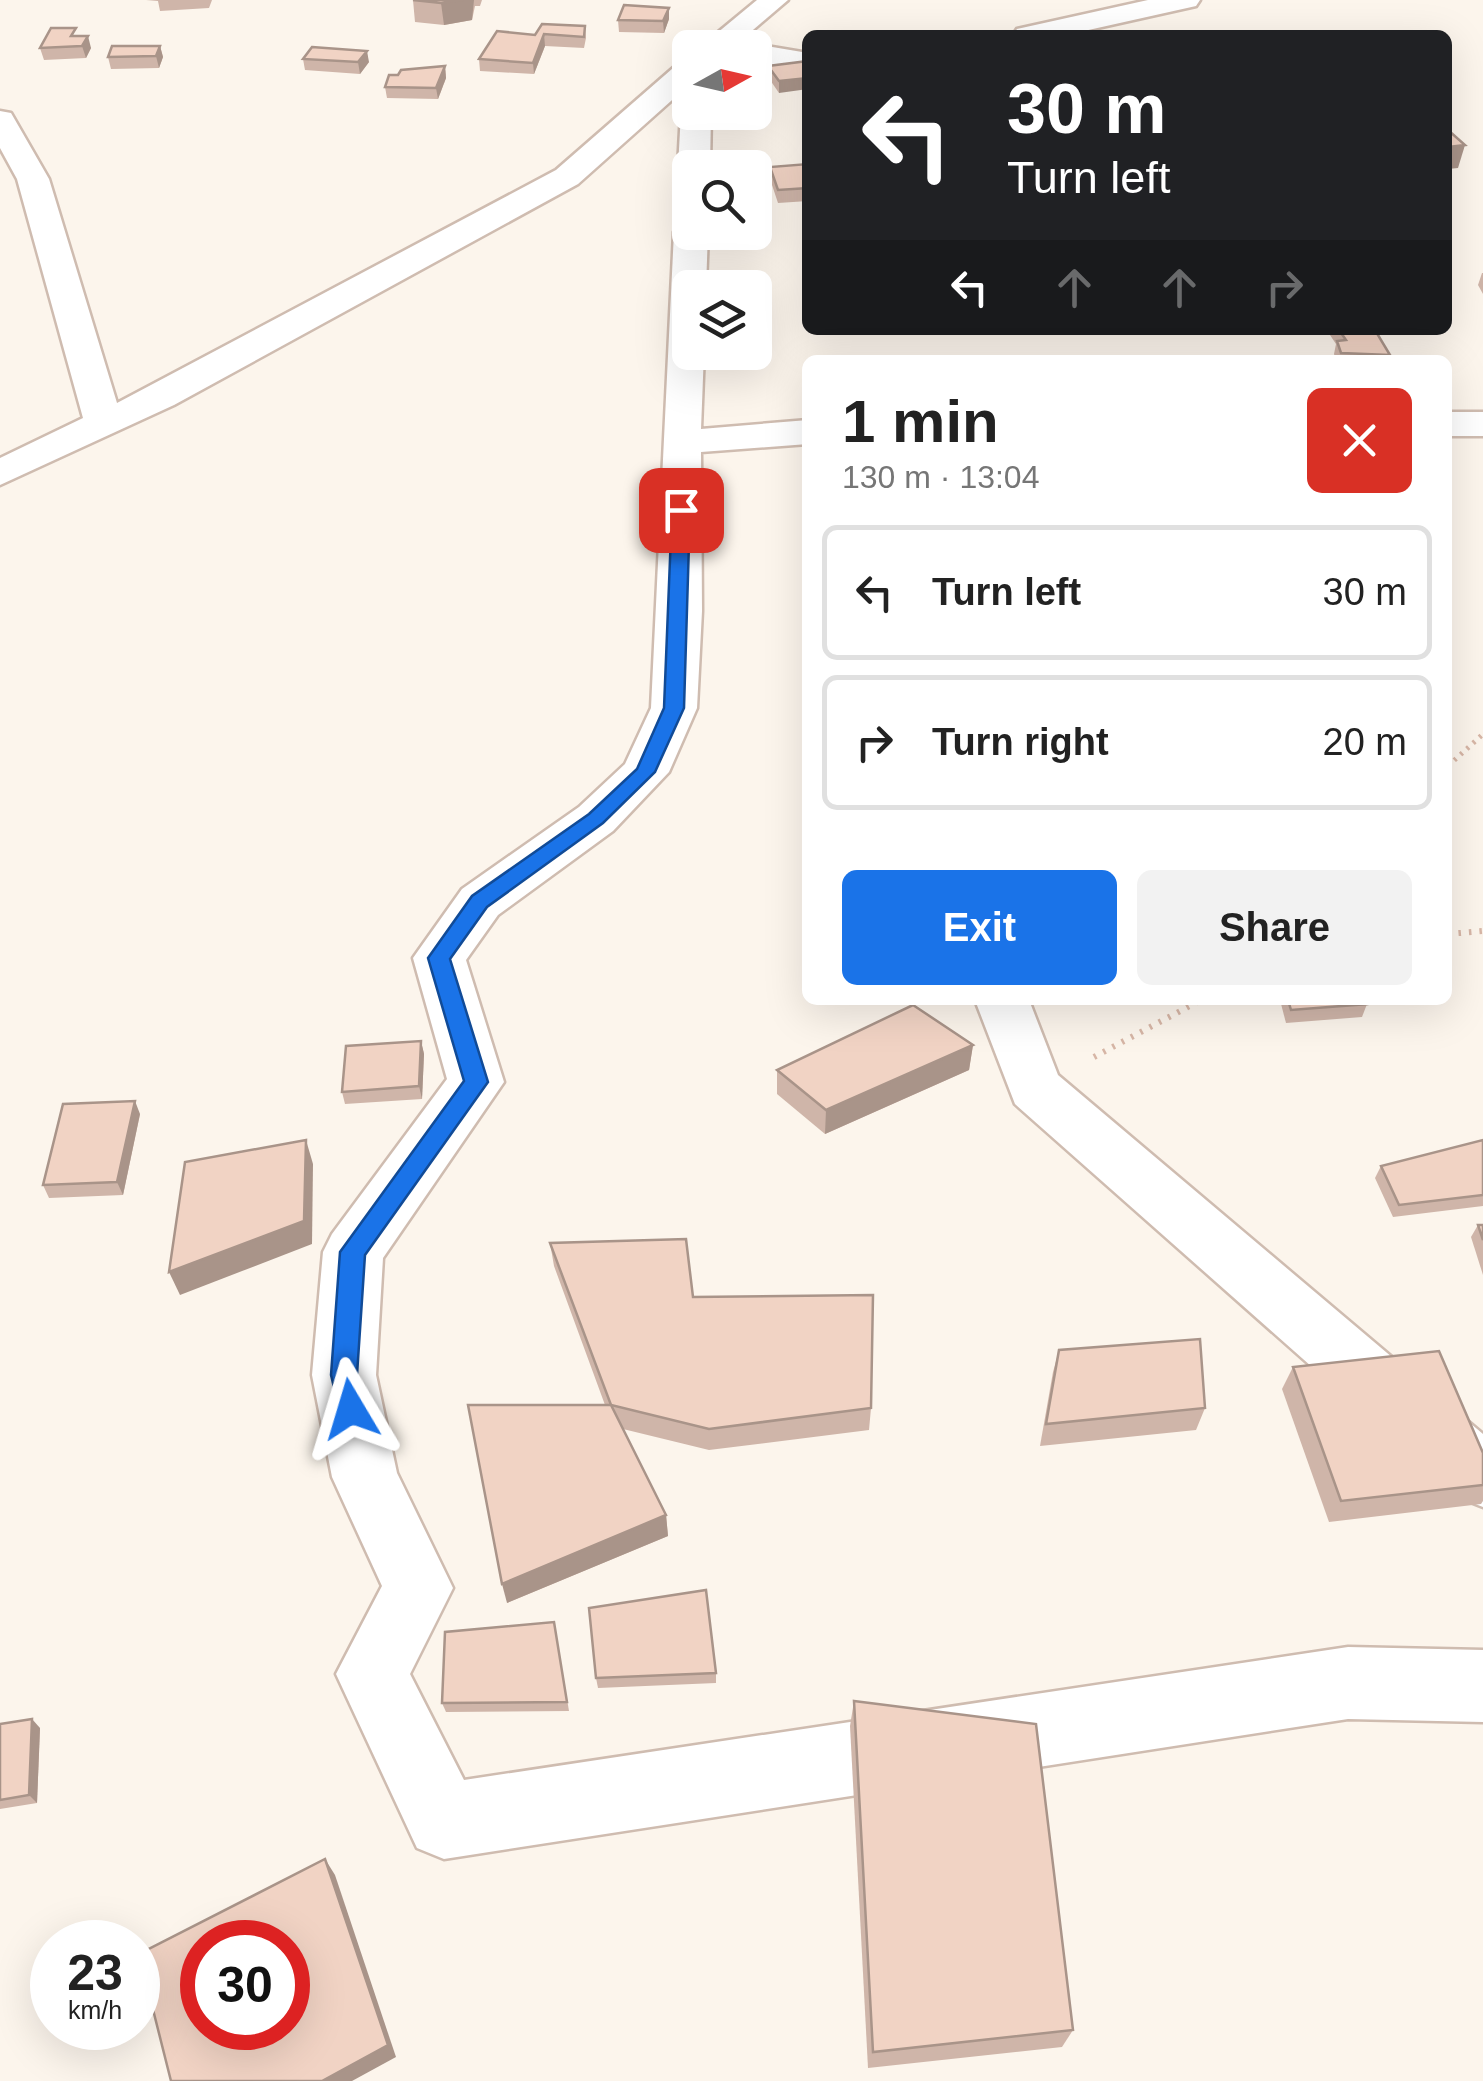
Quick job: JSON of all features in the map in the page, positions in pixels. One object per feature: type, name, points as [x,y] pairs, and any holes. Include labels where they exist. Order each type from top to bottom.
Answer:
[{"type":"street","points":[[739,30],[774,0]]},
{"type":"street","points":[[1050,30],[1186,0]]},
{"type":"street","points":[[772,56],[802,61]]},
{"type":"street","points":[[0,473],[160,397],[567,177],[672,84]]},
{"type":"street","points":[[0,120],[33,178],[103,420],[96,428]]},
{"type":"street","points":[[690,250],[674,708],[645,772],[596,818],[480,902],[439,958],[476,1082],[353,1252],[344,1375],[364,1477],[418,1588],[372,1674],[444,1821],[1348,1683],[1483,1686]]},
{"type":"street","points":[[1452,424],[1483,424]]},
{"type":"street","points":[[682,442],[802,432]]},
{"type":"street","points":[[1004,1005],[1035,1088],[1483,1476]]},
{"type":"path","points":[[1452,762],[1483,734]]},
{"type":"path","points":[[1452,934],[1483,931]]},
{"type":"path","points":[[1035,1088],[1193,1005]]},
{"type":"building","points":[[413,0],[463,0],[441,3]]},
{"type":"building","points":[[624,5],[669,8],[663,21],[618,20]]},
{"type":"building","points":[[542,24],[585,26],[584,37],[544,34],[533,63],[479,59],[497,31],[535,35]]},
{"type":"building","points":[[51,28],[76,28],[71,36],[88,36],[82,46],[40,48]]},
{"type":"building","points":[[112,46],[160,46],[156,56],[108,57]]},
{"type":"building","points":[[312,47],[367,51],[358,62],[303,59]]},
{"type":"building","points":[[802,62],[802,79],[779,81],[772,66]]},
{"type":"building","points":[[445,66],[436,88],[385,87],[389,75],[398,75],[401,70]]},
{"type":"building","points":[[1452,134],[1465,145],[1452,147]]},
{"type":"building","points":[[802,164],[802,188],[778,190],[772,167]]},
{"type":"building","points":[[1342,335],[1378,335],[1390,355],[1341,353],[1337,341],[1346,340]]},
{"type":"building","points":[[913,1005],[973,1045],[826,1110],[777,1070]]},
{"type":"building","points":[[1290,1005],[1354,1005],[1291,1010]]},
{"type":"building","points":[[421,1041],[419,1086],[342,1092],[346,1046]]},
{"type":"building","points":[[135,1101],[117,1182],[43,1185],[63,1104]]},
{"type":"building","points":[[306,1140],[304,1221],[169,1272],[185,1162]]},
{"type":"building","points":[[1483,1140],[1483,1195],[1399,1205],[1381,1166]]},
{"type":"building","points":[[686,1239],[693,1297],[873,1295],[871,1408],[709,1429],[611,1405],[550,1243]]},
{"type":"building","points":[[1200,1339],[1205,1408],[1046,1424],[1059,1350]]},
{"type":"building","points":[[1439,1351],[1483,1453],[1483,1485],[1341,1501],[1293,1367]]},
{"type":"building","points":[[468,1405],[611,1405],[666,1515],[502,1584]]},
{"type":"building","points":[[706,1590],[716,1673],[596,1678],[589,1608]]},
{"type":"building","points":[[554,1622],[567,1702],[442,1703],[445,1632]]},
{"type":"building","points":[[854,1701],[1036,1724],[1073,2030],[873,2052]]},
{"type":"building","points":[[32,1719],[29,1795],[0,1800],[0,1724]]},
{"type":"building","points":[[325,1859],[388,2045],[322,2081],[171,2081],[160,2037],[160,1943],[180,1933],[180,2050],[310,2050],[310,1920],[206,1920]]},
{"type":"route","points":[[351,1409],[344,1375],[353,1252],[476,1082],[439,958],[480,902],[596,818],[645,772],[674,708],[681,510]]}]
